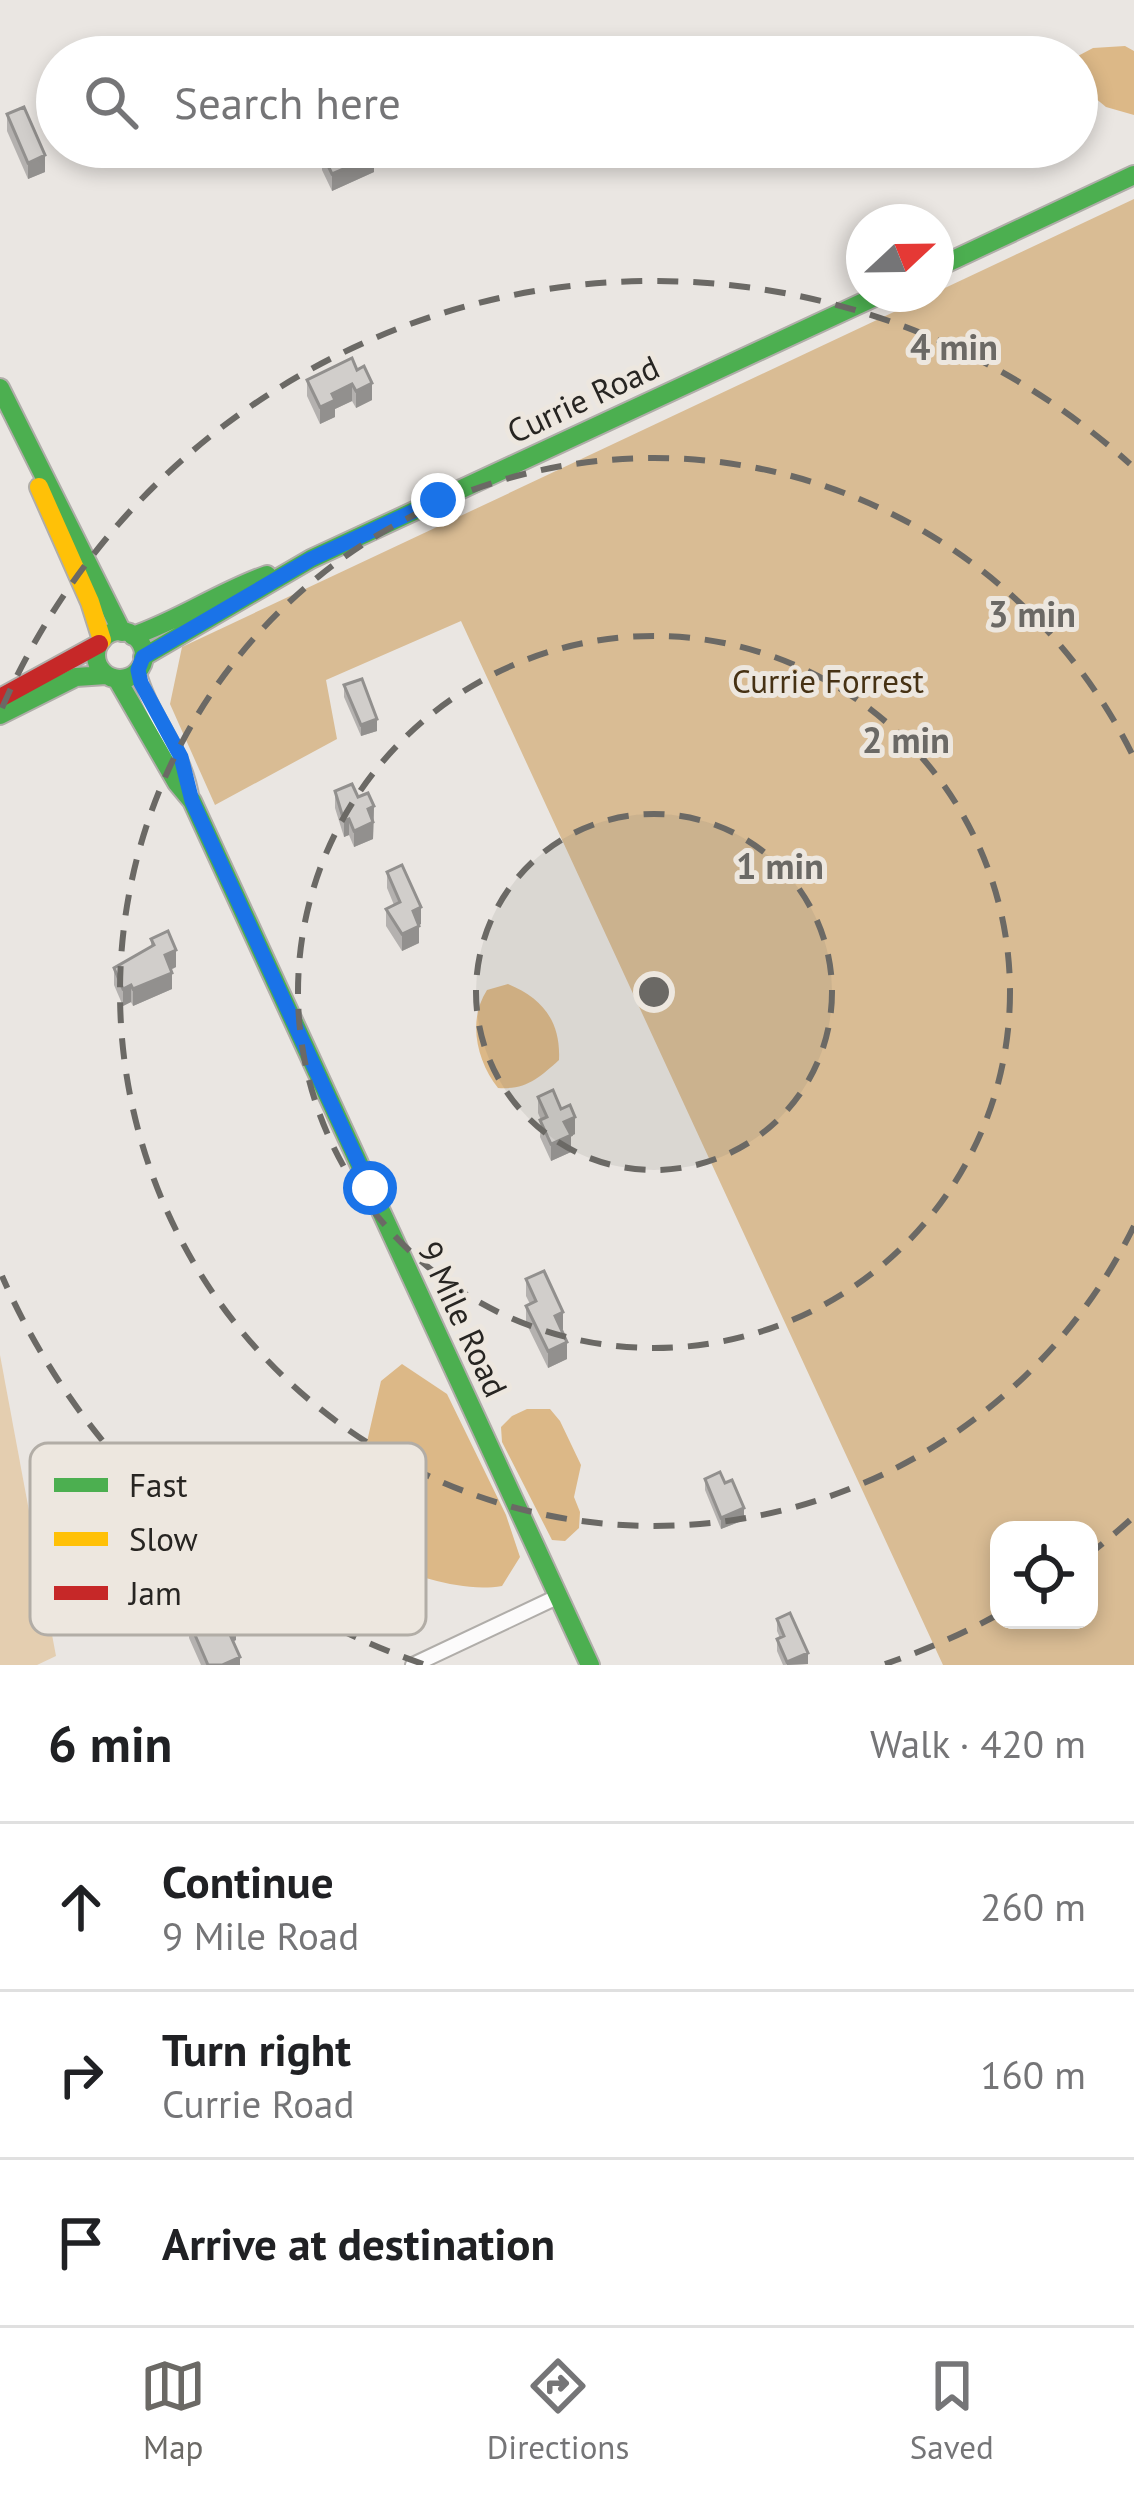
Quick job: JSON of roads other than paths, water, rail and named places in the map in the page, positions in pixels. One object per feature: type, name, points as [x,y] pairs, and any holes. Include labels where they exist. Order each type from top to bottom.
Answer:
[{"type":"street","points":[[954,260],[1134,175]]},
{"type":"street","name":"Currie Road","points":[[127,633],[156,628],[222,591],[311,559],[846,310]]},
{"type":"street","points":[[0,388],[127,633],[141,645],[141,664],[112,677],[76,677],[0,715]]},
{"type":"street","points":[[25,442],[48,515],[94,613],[100,642],[97,661],[112,677]]},
{"type":"street","name":"Currie Road","points":[[141,664],[311,559]]},
{"type":"street","points":[[0,698],[100,642],[127,633]]},
{"type":"street","name":"9 Mile Road","points":[[141,664],[145,692],[181,757],[192,801],[590,1665]]},
{"type":"street","name":"9 Mile Road","points":[[112,677],[192,801]]},
{"type":"street","points":[[413,1665],[557,1597]]},
{"type":"park label","name":"Currie Forrest","points":[[828,681]]}]
